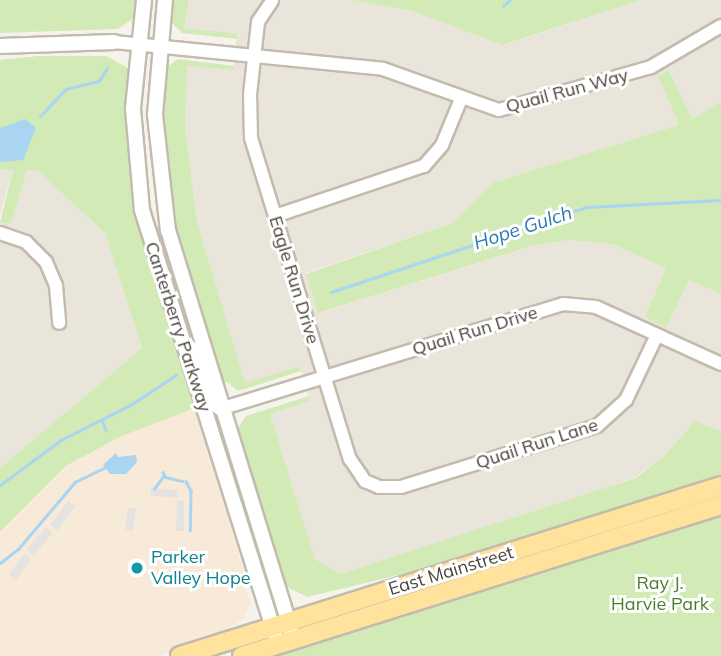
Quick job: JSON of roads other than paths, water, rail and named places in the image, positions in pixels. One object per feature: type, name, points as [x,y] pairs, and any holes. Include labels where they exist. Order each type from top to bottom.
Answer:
[{"type":"main road","name":"East Mainstreet","points":[[180,656],[721,486]]},
{"type":"main road","name":"East Mainstreet","points":[[242,656],[721,505]]},
{"type":"street","name":"Canterberry Parkway","points":[[144,0],[136,44],[133,126],[139,194],[271,628],[285,643]]},
{"type":"street","name":"Canterberry Parkway","points":[[165,0],[159,44],[155,115],[164,205],[180,272],[291,621],[285,643]]},
{"type":"street","name":"Eagle Run Drive","points":[[272,1],[260,17],[254,54],[251,138],[350,458],[368,490]]},
{"type":"street","name":"Quail Run Way","points":[[114,42],[159,44],[388,70],[494,110],[518,108],[656,65],[721,26]]},
{"type":"street","points":[[0,46],[114,42]]},
{"type":"street","points":[[275,216],[424,166],[439,151],[461,99]]},
{"type":"street","points":[[0,233],[26,242],[46,262],[56,286],[60,323]]},
{"type":"street","name":"Quail Run Drive","points":[[224,409],[563,304],[596,307],[721,364]]},
{"type":"street","name":"Quail Run Lane","points":[[368,490],[401,487],[605,422],[626,400],[657,335]]},
{"type":"street","points":[[184,341],[196,352],[214,406],[224,409]]},
{"type":"water","points":[[25,119],[36,128],[23,160],[0,162],[0,128]]},
{"type":"water","points":[[116,453],[118,457],[136,455],[137,462],[126,474],[110,474],[103,465]]},
{"type":"waterway","points":[[503,6],[510,0]]},
{"type":"waterway","points":[[40,116],[66,89],[99,81],[107,68]]},
{"type":"waterway","name":"Hope Gulch","points":[[331,292],[587,207],[721,200]]},
{"type":"waterway","name":"Hope Gulch","points":[[0,485],[61,440],[132,404],[176,375]]},
{"type":"waterway","points":[[102,420],[106,430]]},
{"type":"waterway","points":[[0,563],[18,549],[75,482],[104,468]]},
{"type":"waterway","points":[[163,472],[165,477],[183,481]]},
{"type":"waterway","points":[[154,489],[164,475]]},
{"type":"waterway","points":[[186,481],[191,491],[190,530]]},
{"type":"place","name":"Parker Valley Hope","points":[[137,568]]},
{"type":"park label","name":"Ray J. Harvie Park","points":[[660,594]]}]
